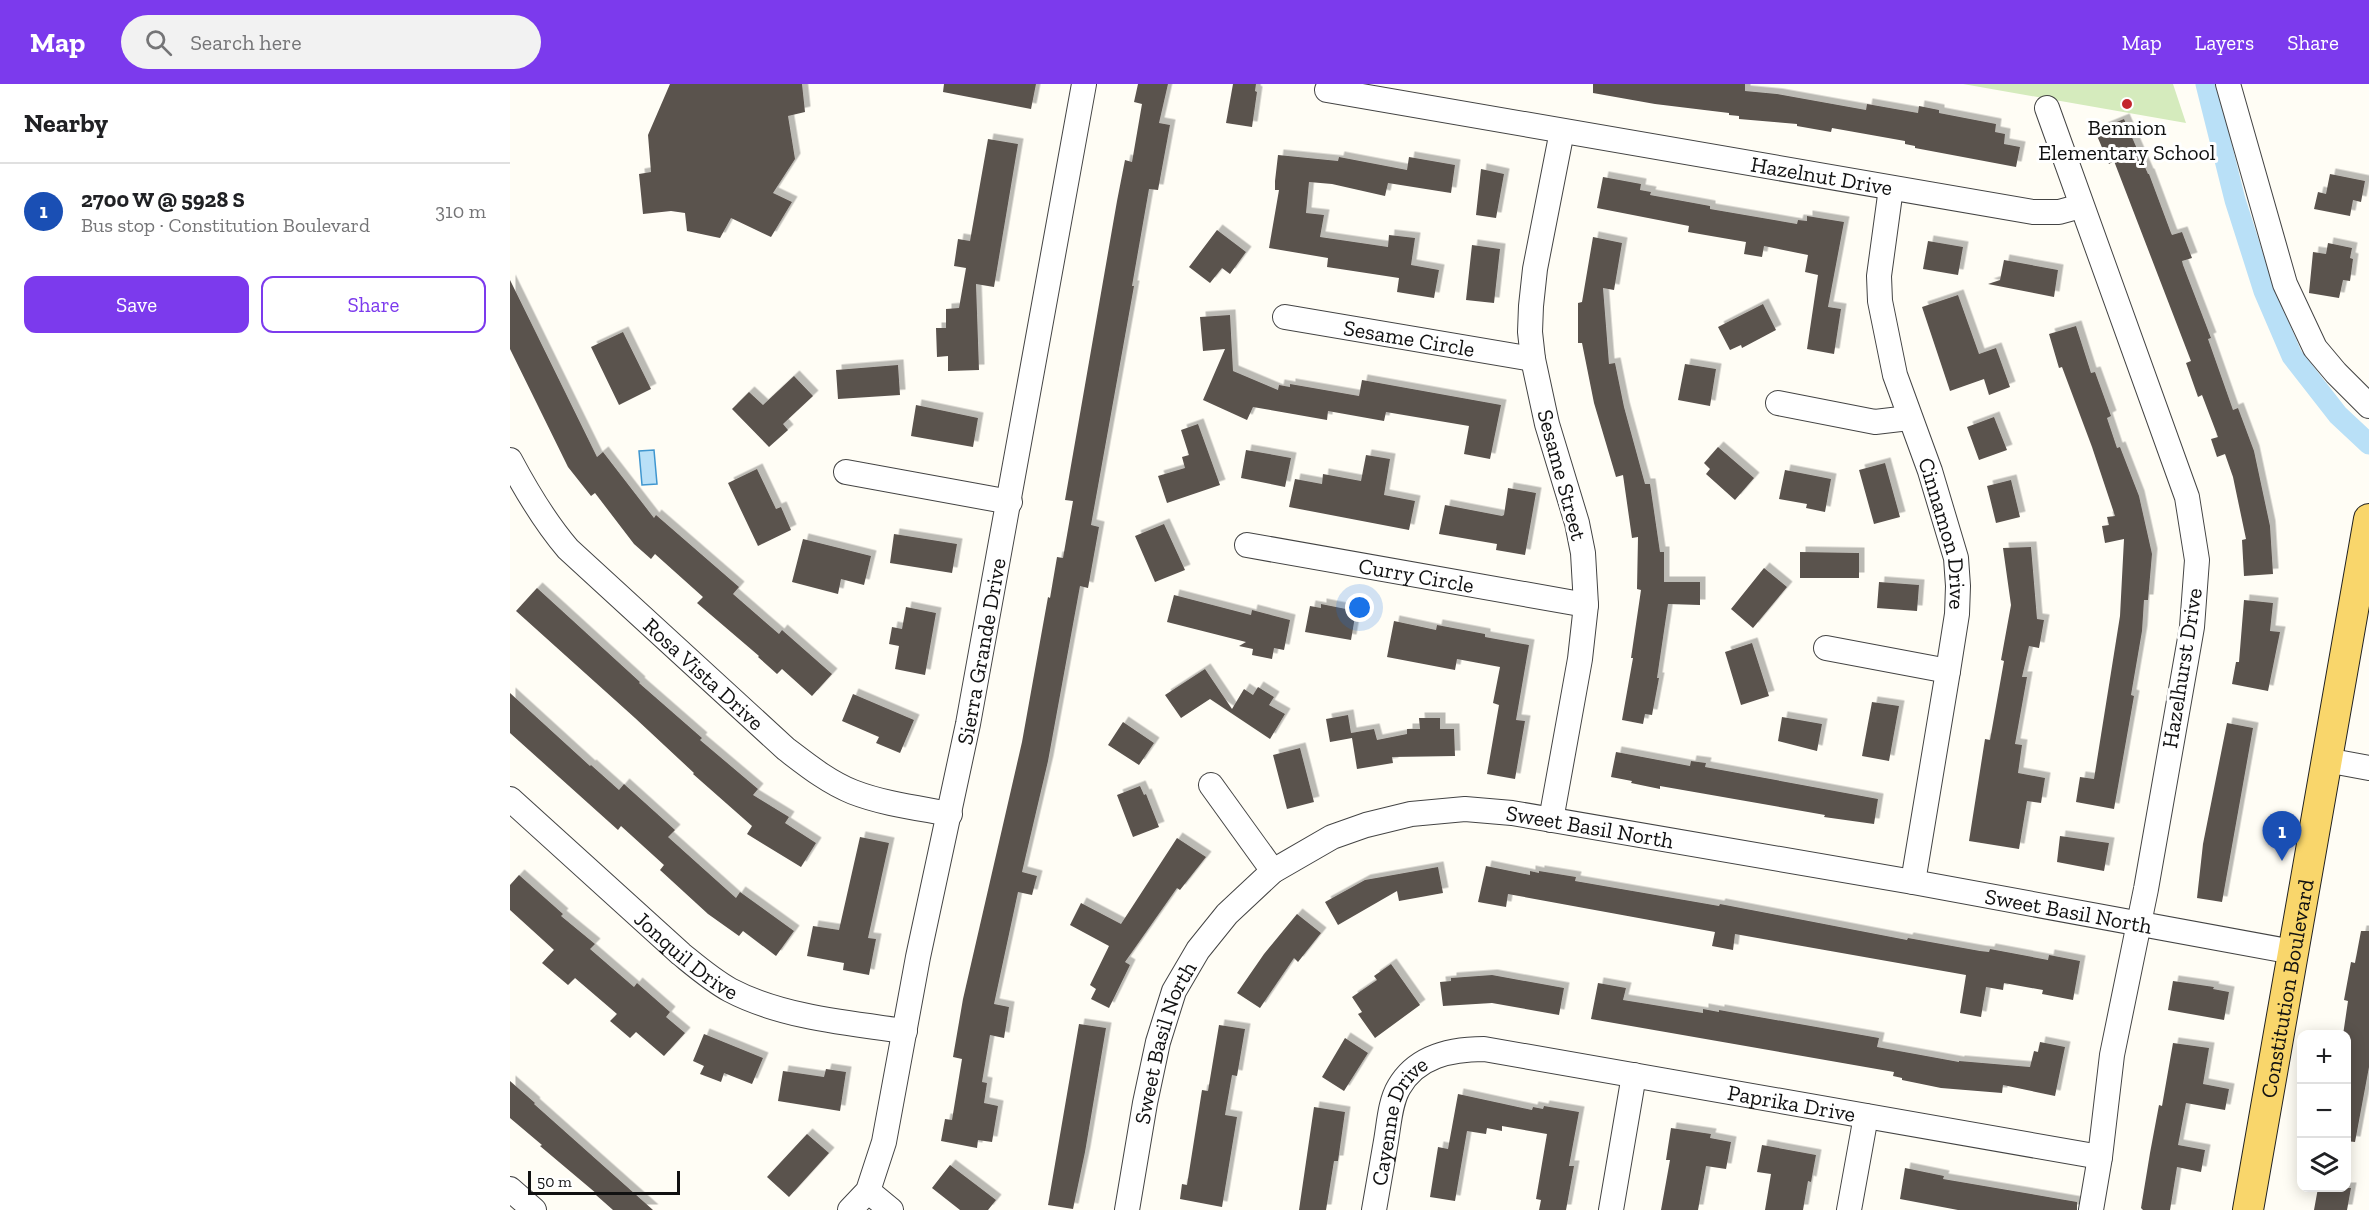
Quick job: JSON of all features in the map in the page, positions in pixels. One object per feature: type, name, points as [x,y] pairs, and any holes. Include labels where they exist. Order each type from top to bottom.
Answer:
[{"type":"main road","name":"Constitution Boulevard","points":[[2248,1210],[2369,519]]},
{"type":"street","name":"Sierra Grande Drive","points":[[850,1210],[868,1191],[884,1142],[1010,502],[1084,84]]},
{"type":"street","points":[[2228,84],[2285,284],[2315,348],[2369,406]]},
{"type":"street","name":"Hazelnut Drive","points":[[1327,90],[2033,212],[2059,212],[2081,206]]},
{"type":"street","name":"Hazelhurst Drive","points":[[2047,108],[2187,497],[2196,560],[2192,627],[2139,922],[2112,1055],[2100,1157],[2091,1210]]},
{"type":"street","name":"Sesame Street","points":[[1551,820],[1580,659],[1586,604],[1583,554],[1577,523],[1546,424],[1533,359],[1531,306],[1562,131]]},
{"type":"street","name":"Cinnamon Drive","points":[[1891,188],[1879,276],[1880,301],[1888,351],[1909,418],[1930,471],[1956,558],[1958,586],[1957,614],[1913,882]]},
{"type":"street","name":"Sesame Circle","points":[[1285,317],[1533,359]]},
{"type":"street","points":[[1778,403],[1875,422],[1909,418]]},
{"type":"street","name":"Rosa Vista Drive","points":[[510,460],[534,504],[568,549],[786,749],[824,777],[853,792],[885,802],[950,814]]},
{"type":"street","points":[[846,472],[1010,502]]},
{"type":"street","name":"Curry Circle","points":[[1247,545],[1586,604]]},
{"type":"street","points":[[1826,648],[1948,671]]},
{"type":"street","points":[[2326,760],[2369,768]]},
{"type":"street","points":[[1211,785],[1273,871]]},
{"type":"street","name":"Jonquil Drive","points":[[510,799],[681,954],[729,990],[756,1002],[786,1011],[905,1031]]},
{"type":"street","name":"Sweet Basil North","points":[[1127,1210],[1158,1042],[1174,991],[1198,950],[1227,914],[1273,871],[1332,837],[1366,825],[1411,814],[1465,809],[1551,820],[2139,922],[2293,952]]},
{"type":"street","name":"Cayenne Drive","points":[[1374,1210],[1398,1088],[1414,1068],[1436,1054],[1460,1049],[1484,1049]]},
{"type":"street","name":"Paprika Drive","points":[[1484,1049],[2100,1157]]},
{"type":"street","points":[[1611,1210],[1634,1075]]},
{"type":"street","points":[[1850,1210],[1866,1116]]},
{"type":"street","points":[[510,1189],[534,1210]]},
{"type":"street","points":[[868,1191],[891,1210]]},
{"type":"green space","name":"Bennion Elementary School","points":[[1963,84],[2173,84],[2186,123]]},
{"type":"water","points":[[654,450],[657,484],[642,485],[639,451]]},
{"type":"building","points":[[670,84],[802,84],[805,112],[788,116],[795,159],[773,193],[792,202],[771,237],[731,218],[720,238],[687,231],[685,213],[671,211],[643,214],[639,174],[651,172],[648,135]]},
{"type":"building","points":[[944,84],[1036,84],[1031,109],[943,92]]},
{"type":"building","points":[[1138,84],[1168,84],[1159,123],[1170,125],[1158,190],[1149,189],[1091,525],[1099,527],[1088,588],[1080,586],[1048,761],[1022,872],[1037,876],[1032,895],[1018,892],[994,1004],[1009,1007],[1004,1038],[990,1035],[982,1082],[987,1083],[984,1103],[998,1106],[992,1142],[978,1140],[977,1148],[941,1141],[945,1119],[952,1120],[962,1059],[953,1057],[963,999],[1022,742],[1048,597],[1050,598],[1057,557],[1063,558],[1073,501],[1065,500],[1125,160],[1132,162],[1142,104],[1134,102]]},
{"type":"building","points":[[1233,84],[1256,84],[1252,127],[1226,123]]},
{"type":"building","points":[[1593,84],[1745,84],[1745,91],[1777,94],[1866,110],[1867,104],[1918,113],[1919,106],[1939,110],[1939,113],[1996,124],[1995,132],[2005,134],[2004,144],[2020,147],[2016,167],[1915,148],[1915,146],[1905,144],[1905,141],[1832,128],[1831,132],[1797,126],[1797,124],[1739,119],[1739,116],[1729,115],[1729,113],[1655,104],[1593,93]]},
{"type":"building","points":[[2124,119],[2149,174],[2171,233],[2172,235],[2182,232],[2192,258],[2182,261],[2183,265],[2211,338],[2208,339],[2233,410],[2238,408],[2254,451],[2270,526],[2273,574],[2244,576],[2242,540],[2246,539],[2233,477],[2225,454],[2217,457],[2211,439],[2218,437],[2202,395],[2198,397],[2186,363],[2191,361],[2114,161],[2109,164],[2095,131]]},
{"type":"building","points":[[988,139],[1018,144],[994,287],[976,284],[979,370],[948,371],[948,356],[937,357],[936,328],[946,328],[946,309],[959,308],[966,268],[954,266],[958,239],[970,241]]},
{"type":"building","points":[[1278,155],[1338,161],[1339,157],[1407,170],[1409,157],[1455,165],[1451,193],[1388,183],[1385,196],[1332,184],[1309,182],[1306,213],[1324,215],[1320,237],[1388,247],[1389,235],[1415,238],[1411,265],[1439,270],[1434,298],[1397,292],[1399,278],[1327,267],[1328,258],[1269,248],[1279,190],[1275,190]]},
{"type":"building","points":[[1481,169],[1504,174],[1496,218],[1476,215]]},
{"type":"building","points":[[2330,174],[2365,181],[2361,202],[2353,200],[2350,216],[2314,209],[2318,192],[2326,194]]},
{"type":"building","points":[[1603,177],[1641,184],[1640,190],[1651,192],[1650,195],[1710,206],[1710,209],[1797,224],[1798,220],[1807,221],[1807,216],[1844,222],[1828,307],[1841,309],[1834,354],[1807,349],[1818,275],[1805,272],[1808,255],[1764,246],[1762,257],[1744,254],[1746,242],[1688,232],[1689,226],[1597,208]]},
{"type":"building","points":[[1217,230],[1246,252],[1230,274],[1222,268],[1210,283],[1189,267]]},
{"type":"building","points":[[1593,237],[1622,243],[1614,290],[1603,288],[1609,364],[1615,363],[1624,407],[1645,484],[1650,484],[1660,552],[1664,552],[1664,582],[1700,582],[1700,605],[1668,604],[1652,715],[1645,714],[1643,724],[1622,720],[1633,658],[1631,658],[1641,590],[1637,589],[1638,537],[1632,538],[1623,475],[1616,477],[1594,403],[1582,343],[1578,343],[1578,303],[1582,302]]},
{"type":"building","points":[[1928,241],[1963,247],[1958,275],[1923,269]]},
{"type":"building","points":[[2328,243],[2352,248],[2350,281],[2343,280],[2339,298],[2309,293],[2313,252],[2326,254]]},
{"type":"building","points":[[1472,245],[1500,249],[1494,303],[1466,300]]},
{"type":"building","points":[[2004,260],[2058,270],[2054,297],[1988,284],[2000,280]]},
{"type":"building","points":[[510,280],[597,457],[603,452],[654,518],[656,515],[739,587],[733,594],[779,634],[782,630],[832,674],[812,696],[782,669],[777,674],[697,603],[703,597],[655,554],[651,559],[634,544],[595,493],[591,496],[568,467],[510,349]]},
{"type":"building","points":[[1958,295],[1979,354],[1996,348],[2010,387],[1989,395],[1984,379],[1950,391],[1922,307]]},
{"type":"building","points":[[1763,304],[1776,330],[1742,348],[1741,345],[1730,350],[1718,327]]},
{"type":"building","points":[[1230,315],[1233,371],[1278,390],[1279,385],[1290,387],[1290,384],[1359,396],[1362,380],[1501,405],[1490,459],[1464,454],[1469,426],[1386,412],[1384,421],[1328,411],[1327,420],[1253,407],[1247,420],[1203,400],[1225,349],[1203,351],[1200,317]]},
{"type":"building","points":[[2076,326],[2091,373],[2095,372],[2111,416],[2107,418],[2117,448],[2120,447],[2139,496],[2152,554],[2148,600],[2144,600],[2142,631],[2131,695],[2134,696],[2114,809],[2076,802],[2080,777],[2094,779],[2120,616],[2124,539],[2105,543],[2102,526],[2109,525],[2107,517],[2115,516],[2062,367],[2059,368],[2049,334]]},
{"type":"building","points":[[623,332],[651,389],[619,405],[591,347]]},
{"type":"building","points":[[1685,364],[1716,369],[1710,406],[1678,400]]},
{"type":"building","points":[[898,365],[900,395],[838,399],[836,370]]},
{"type":"building","points":[[794,376],[813,396],[783,424],[788,430],[769,447],[732,409],[749,392],[763,405]]},
{"type":"building","points":[[916,405],[978,418],[973,447],[911,436]]},
{"type":"building","points":[[1994,417],[2007,450],[1979,460],[1967,427]]},
{"type":"building","points":[[1198,424],[1220,485],[1167,503],[1158,476],[1185,468],[1182,457],[1189,455],[1181,430]]},
{"type":"building","points":[[1718,447],[1754,478],[1735,500],[1706,474],[1710,469],[1704,463]]},
{"type":"building","points":[[1246,450],[1291,458],[1285,487],[1241,478]]},
{"type":"building","points":[[1366,455],[1390,459],[1384,495],[1415,501],[1409,530],[1289,507],[1295,479],[1322,484],[1323,474],[1361,481]]},
{"type":"building","points":[[1885,463],[1900,517],[1874,524],[1859,470]]},
{"type":"building","points":[[757,469],[776,509],[781,507],[791,530],[758,546],[728,483]]},
{"type":"building","points":[[1785,470],[1831,479],[1825,512],[1806,508],[1807,504],[1779,499]]},
{"type":"building","points":[[2011,480],[2020,517],[1996,523],[1987,486]]},
{"type":"building","points":[[1508,488],[1536,493],[1525,555],[1496,550],[1497,544],[1439,534],[1445,505],[1502,516]]},
{"type":"building","points":[[1164,524],[1185,570],[1155,582],[1135,536]]},
{"type":"building","points":[[894,534],[957,544],[952,573],[890,563]]},
{"type":"building","points":[[803,539],[871,556],[864,585],[841,579],[838,594],[792,582]]},
{"type":"building","points":[[2031,547],[2037,619],[2044,620],[2039,648],[2029,646],[2022,677],[2027,677],[2015,744],[2022,745],[2018,773],[2045,778],[2041,803],[2027,801],[2019,849],[1969,841],[1985,739],[1990,740],[2011,605],[2003,548]]},
{"type":"building","points":[[1800,552],[1859,553],[1859,578],[1800,578]]},
{"type":"building","points":[[1764,568],[1787,587],[1753,628],[1731,609]]},
{"type":"building","points":[[1879,582],[1919,585],[1917,611],[1877,608]]},
{"type":"building","points":[[537,588],[702,738],[700,740],[758,789],[753,795],[789,817],[785,823],[816,843],[801,867],[747,834],[752,826],[516,611]]},
{"type":"building","points":[[1174,595],[1251,615],[1252,610],[1290,620],[1284,650],[1274,648],[1272,659],[1252,655],[1253,649],[1239,646],[1246,642],[1167,622]]},
{"type":"building","points":[[2244,600],[2273,603],[2270,631],[2280,632],[2268,691],[2232,684],[2236,662],[2239,662]]},
{"type":"building","points":[[1321,604],[1356,611],[1351,640],[1305,632],[1310,606],[1321,608]]},
{"type":"building","points":[[906,607],[936,613],[925,675],[895,669],[899,646],[889,644],[892,627],[902,629]]},
{"type":"building","points":[[1394,621],[1436,630],[1437,625],[1529,645],[1516,720],[1525,721],[1515,779],[1487,774],[1499,705],[1493,703],[1500,667],[1457,659],[1455,670],[1387,657]]},
{"type":"building","points":[[1752,643],[1769,696],[1741,705],[1725,652]]},
{"type":"building","points":[[1205,669],[1232,709],[1244,689],[1253,695],[1258,687],[1274,697],[1269,705],[1285,714],[1270,739],[1210,699],[1181,718],[1165,695]]},
{"type":"building","points":[[510,693],[590,766],[619,790],[624,784],[675,830],[668,837],[736,898],[740,892],[794,931],[776,956],[743,931],[739,936],[708,914],[660,870],[664,865],[621,826],[618,830],[510,733]]},
{"type":"building","points":[[853,694],[914,720],[900,753],[876,743],[879,737],[842,721]]},
{"type":"building","points":[[1872,702],[1899,706],[1889,761],[1862,756]]},
{"type":"building","points":[[1348,715],[1351,733],[1374,729],[1377,740],[1407,734],[1407,729],[1420,729],[1419,718],[1440,718],[1440,729],[1454,729],[1455,756],[1392,757],[1393,763],[1357,769],[1352,738],[1330,742],[1326,719]]},
{"type":"building","points":[[1782,717],[1822,724],[1817,751],[1778,741]]},
{"type":"building","points":[[1123,722],[1154,743],[1139,765],[1108,745]]},
{"type":"building","points":[[2227,723],[2253,728],[2222,902],[2197,898],[2203,844]]},
{"type":"building","points":[[1300,748],[1314,802],[1287,809],[1273,755]]},
{"type":"building","points":[[1616,752],[1690,766],[1691,761],[1706,763],[1705,767],[1878,799],[1874,824],[1824,817],[1825,815],[1660,786],[1660,789],[1631,783],[1632,781],[1611,777]]},
{"type":"building","points":[[1140,786],[1144,795],[1146,794],[1159,827],[1133,837],[1117,795]]},
{"type":"building","points":[[2060,836],[2109,843],[2104,871],[2057,862]]},
{"type":"building","points":[[860,837],[889,843],[868,938],[876,939],[869,975],[843,970],[844,963],[807,956],[813,926],[839,930]]},
{"type":"building","points":[[1177,838],[1206,857],[1180,890],[1177,888],[1125,962],[1130,965],[1109,1008],[1091,999],[1096,989],[1090,985],[1109,946],[1070,925],[1081,903],[1121,924]]},
{"type":"building","points":[[1486,866],[1530,875],[1530,871],[1539,873],[1539,871],[1576,877],[1575,881],[1719,906],[1720,904],[1907,940],[1908,938],[1989,952],[1990,949],[2048,960],[2049,955],[2080,961],[2073,1000],[2042,994],[2043,990],[2004,983],[2003,990],[1986,987],[1981,1017],[1960,1013],[1966,975],[1735,934],[1733,950],[1712,946],[1715,932],[1508,894],[1506,907],[1478,902]]},
{"type":"building","points":[[1438,867],[1443,893],[1399,901],[1397,891],[1338,925],[1325,902],[1365,880]]},
{"type":"building","points":[[519,875],[563,914],[561,916],[595,944],[590,949],[634,987],[637,983],[670,1012],[666,1017],[685,1033],[664,1056],[636,1032],[630,1038],[610,1021],[617,1014],[575,978],[568,985],[542,963],[554,950],[510,910],[510,885]]},
{"type":"building","points":[[1297,914],[1321,933],[1298,962],[1294,958],[1260,1008],[1237,993],[1264,954]]},
{"type":"building","points":[[2361,931],[2369,931],[2369,1067],[2355,1142],[2351,1142],[2351,1030],[2344,1030],[2348,1001],[2344,1000],[2351,962],[2355,963]]},
{"type":"building","points":[[1391,964],[1420,1005],[1375,1038],[1358,1014],[1362,1012],[1352,997],[1377,980],[1374,976]]},
{"type":"building","points":[[1492,975],[1564,988],[1559,1015],[1492,1003],[1443,1006],[1440,982],[1451,981],[1451,978]]},
{"type":"building","points":[[2173,981],[2214,987],[2213,989],[2229,992],[2224,1020],[2168,1010]]},
{"type":"building","points":[[1598,983],[1626,988],[1623,1000],[1703,1013],[1703,1009],[1719,1012],[1719,1010],[1879,1038],[1877,1047],[1959,1062],[2030,1067],[2034,1051],[2038,1052],[2040,1042],[2065,1047],[2055,1096],[2003,1085],[2002,1093],[1941,1088],[1902,1080],[1902,1078],[1893,1076],[1894,1072],[1591,1019]]},
{"type":"building","points":[[1079,1024],[1106,1028],[1073,1209],[1048,1205]]},
{"type":"building","points":[[1219,1025],[1245,1029],[1237,1076],[1232,1075],[1225,1115],[1237,1117],[1222,1207],[1180,1199],[1182,1184],[1187,1185],[1202,1090],[1208,1091]]},
{"type":"building","points":[[704,1034],[763,1058],[752,1084],[724,1073],[721,1082],[700,1074],[704,1066],[693,1061]]},
{"type":"building","points":[[1345,1038],[1368,1053],[1344,1091],[1322,1077]]},
{"type":"building","points":[[2173,1043],[2209,1048],[2203,1084],[2229,1089],[2225,1110],[2186,1103],[2178,1145],[2205,1150],[2201,1172],[2177,1167],[2170,1210],[2143,1210],[2141,1208],[2150,1153],[2159,1105],[2162,1106]]},
{"type":"building","points":[[826,1069],[846,1072],[840,1111],[778,1101],[783,1071],[824,1077]]},
{"type":"building","points":[[510,1081],[653,1210],[613,1210],[540,1146],[542,1145],[510,1118]]},
{"type":"building","points":[[1458,1094],[1532,1110],[1533,1107],[1543,1109],[1544,1106],[1579,1112],[1569,1166],[1574,1166],[1566,1210],[1539,1210],[1541,1200],[1536,1199],[1547,1134],[1502,1126],[1502,1131],[1487,1128],[1486,1134],[1467,1131],[1455,1201],[1430,1197],[1438,1147],[1448,1149]]},
{"type":"building","points":[[1314,1107],[1345,1112],[1338,1161],[1334,1161],[1326,1210],[1299,1210]]},
{"type":"building","points":[[1671,1128],[1711,1134],[1710,1138],[1731,1142],[1726,1169],[1706,1166],[1698,1210],[1661,1210],[1670,1160],[1666,1160]]},
{"type":"building","points":[[807,1134],[829,1153],[789,1197],[767,1177]]},
{"type":"building","points":[[1762,1145],[1816,1155],[1811,1182],[1808,1181],[1803,1210],[1765,1210],[1771,1174],[1757,1172]]},
{"type":"building","points":[[950,1165],[996,1200],[988,1210],[960,1210],[932,1188]]},
{"type":"building","points":[[1905,1168],[1944,1176],[1943,1179],[2077,1202],[2077,1210],[1958,1210],[1900,1199]]},
{"type":"building","points":[[2317,1192],[2350,1192],[2347,1210],[2314,1210]]},
{"type":"waterway","points":[[2206,84],[2235,200],[2264,291],[2292,356],[2338,415],[2369,444]]},
{"type":"place","name":"Bennion Elementary School","points":[[2127,104]]},
{"type":"place","name":"2700 W @ 5928 S","points":[[2282,861]]}]
